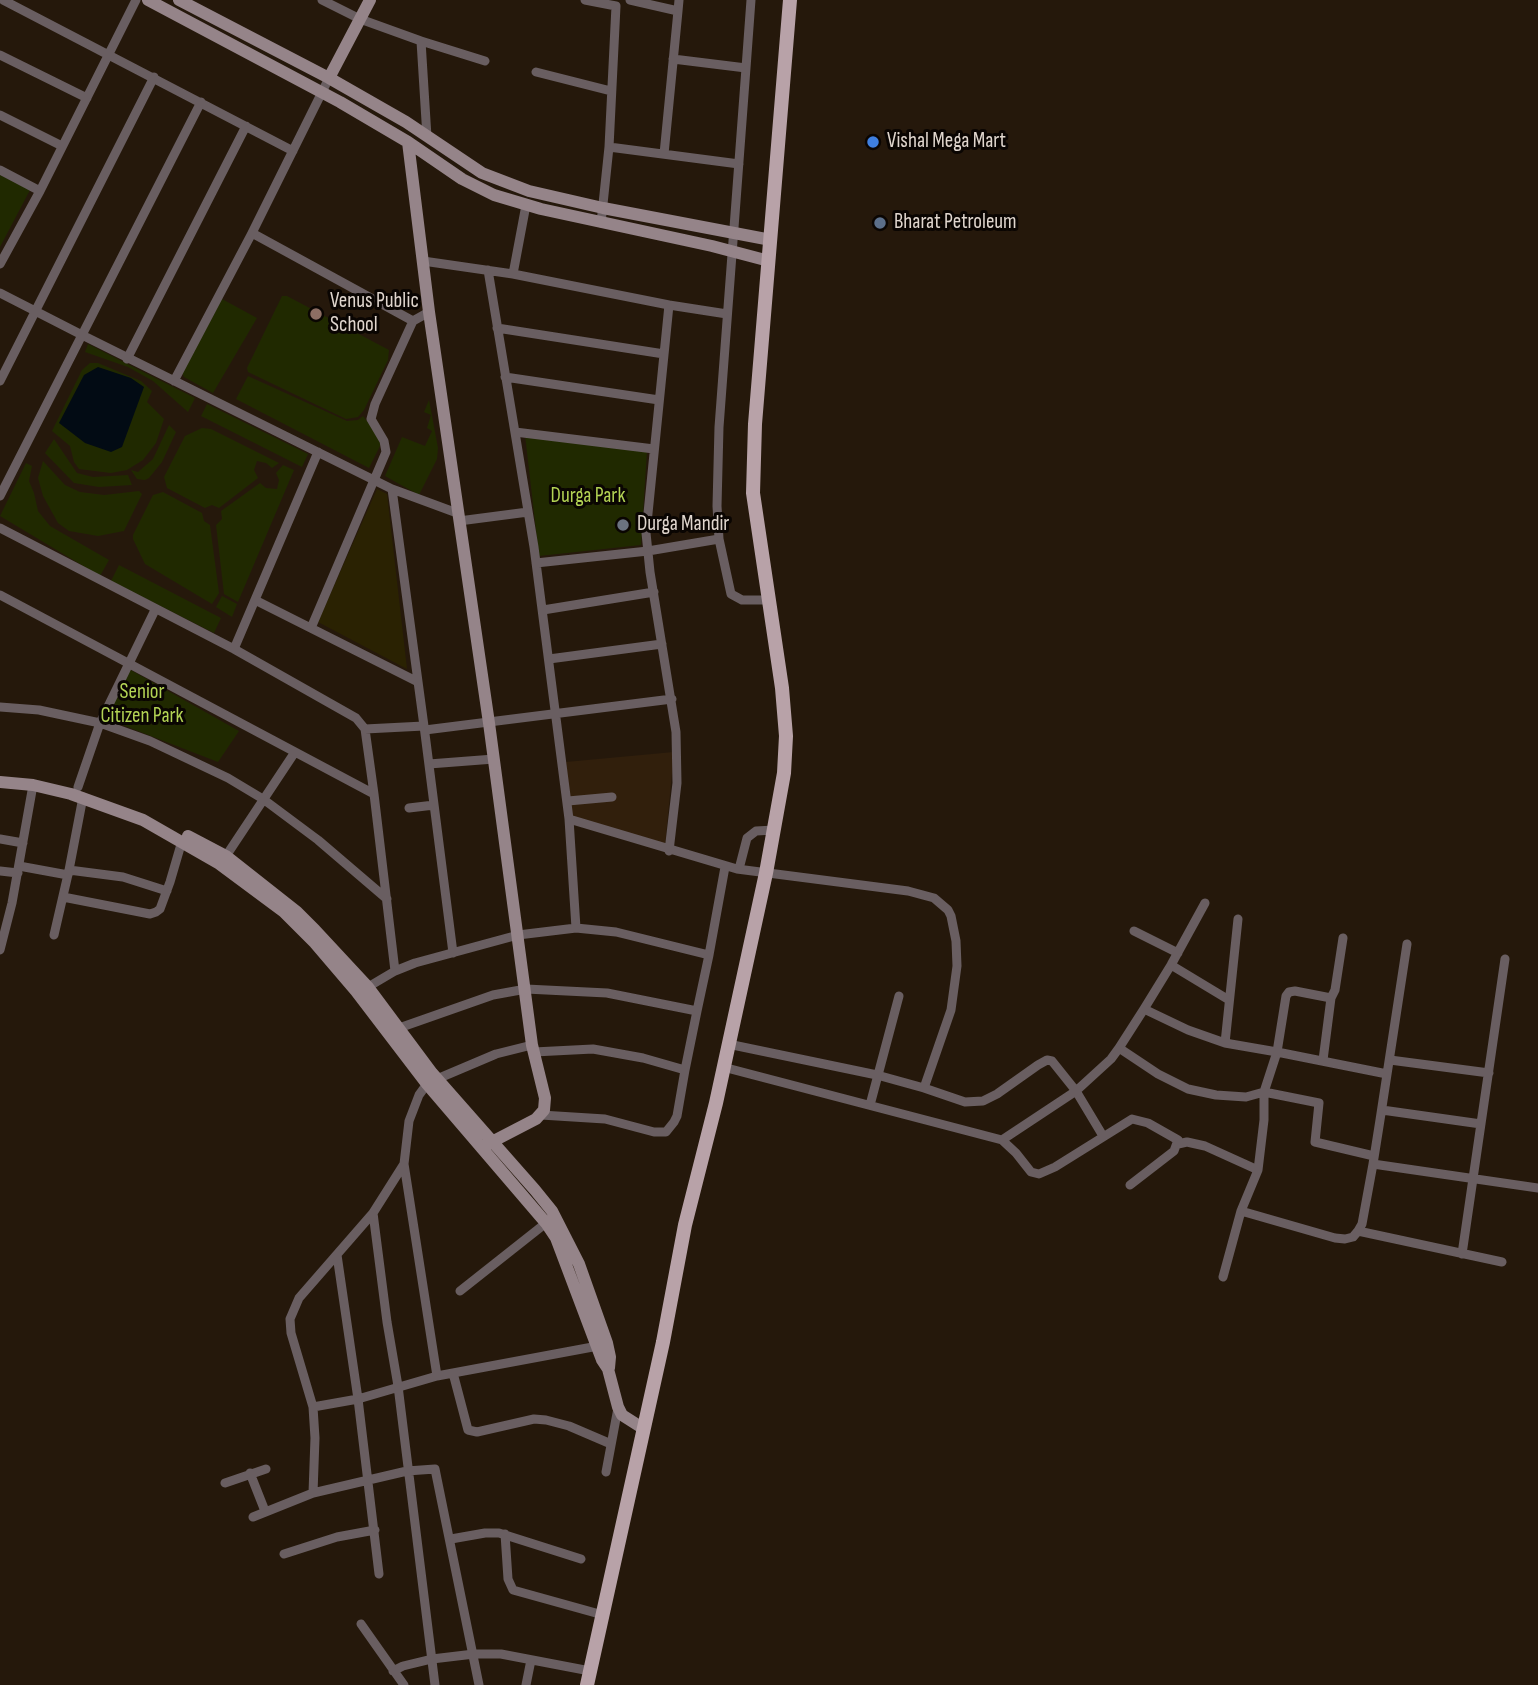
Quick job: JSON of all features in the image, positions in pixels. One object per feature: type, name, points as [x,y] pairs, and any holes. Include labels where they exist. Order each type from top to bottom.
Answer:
[{"type":"main road","points":[[589,1678],[685,1225],[766,873],[784,773],[786,736],[782,688],[752,493],[755,424],[790,0]]},
{"type":"street","points":[[3,0],[293,151]]},
{"type":"street","points":[[0,264],[40,191],[136,0]]},
{"type":"street","points":[[148,0],[321,92],[408,142],[469,183],[526,205],[769,261]]},
{"type":"street","points":[[179,0],[406,121],[482,173],[529,191],[771,240]]},
{"type":"street","points":[[322,0],[360,19],[485,61]]},
{"type":"street","points":[[174,381],[370,0]]},
{"type":"street","points":[[585,0],[617,3],[609,147],[601,223]]},
{"type":"street","points":[[630,0],[678,11]]},
{"type":"street","points":[[664,154],[679,0]]},
{"type":"street","points":[[751,0],[716,472],[719,539],[732,594],[742,600],[768,600]]},
{"type":"street","points":[[421,41],[427,137]]},
{"type":"street","points":[[0,55],[87,98]]},
{"type":"street","points":[[673,59],[746,68]]},
{"type":"street","points":[[536,72],[611,91]]},
{"type":"street","points":[[0,381],[155,77]]},
{"type":"street","points":[[0,496],[201,102]]},
{"type":"street","points":[[0,115],[62,146]]},
{"type":"street","points":[[406,121],[429,312],[533,1049],[545,1098],[541,1115],[487,1144]]},
{"type":"street","points":[[127,359],[246,125]]},
{"type":"street","points":[[609,147],[739,164]]},
{"type":"street","points":[[0,170],[40,191]]},
{"type":"street","points":[[513,274],[526,205]]},
{"type":"street","points":[[252,233],[413,321]]},
{"type":"street","points":[[423,261],[513,274],[727,314]]},
{"type":"street","points":[[488,270],[536,563],[557,714],[568,801],[576,928]]},
{"type":"street","points":[[0,293],[127,359],[392,489],[458,517],[528,512]]},
{"type":"street","points":[[669,304],[647,519],[648,551],[672,699],[678,758],[669,851]]},
{"type":"street","points":[[311,628],[386,447],[374,427],[371,413],[413,321],[429,312]]},
{"type":"street","points":[[497,328],[663,354]]},
{"type":"street","points":[[506,377],[659,400]]},
{"type":"street","points":[[515,432],[654,449]]},
{"type":"street","points":[[234,649],[318,452]]},
{"type":"street","points":[[392,489],[453,953]]},
{"type":"street","points":[[0,528],[234,649],[356,718],[365,729],[395,971]]},
{"type":"street","points":[[536,563],[648,551],[719,539]]},
{"type":"street","points":[[542,610],[654,592]]},
{"type":"street","points":[[1,599],[128,663],[374,794]]},
{"type":"street","points":[[255,600],[418,682]]},
{"type":"street","points":[[54,935],[69,872],[80,792],[100,723],[155,610]]},
{"type":"street","points":[[549,659],[662,644]]},
{"type":"street","points":[[365,729],[489,723],[672,699]]},
{"type":"street","points":[[0,707],[39,710],[100,723],[188,758],[263,799],[318,840],[387,899]]},
{"type":"street","points":[[226,856],[295,752]]},
{"type":"street","points":[[429,764],[494,759]]},
{"type":"street","points":[[0,775],[80,792],[148,814],[226,856],[297,912],[368,987],[432,1081]]},
{"type":"street","points":[[0,782],[80,792],[142,820],[218,863],[284,912],[316,943],[487,1144],[552,1211],[566,1236],[597,1310],[610,1357],[608,1369]]},
{"type":"street","points":[[0,950],[33,785]]},
{"type":"street","points":[[568,801],[612,797]]},
{"type":"street","points":[[409,808],[434,805]]},
{"type":"street","points":[[569,819],[725,867],[908,891],[934,898],[948,910],[956,941],[956,979],[951,1010],[924,1088]]},
{"type":"street","points":[[738,869],[747,838],[756,831],[774,830]]},
{"type":"street","points":[[0,839],[23,843]]},
{"type":"street","points":[[63,897],[150,914],[160,909],[182,841]]},
{"type":"street","points":[[541,1115],[605,1119],[654,1132],[666,1132],[674,1122],[725,867]]},
{"type":"street","points":[[0,871],[69,872],[123,877],[167,891]]},
{"type":"street","points":[[1002,1140],[1076,1091],[1111,1059],[1171,965],[1205,903]]},
{"type":"street","points":[[1225,1043],[1238,919]]},
{"type":"street","points":[[368,987],[395,971],[453,953],[518,935],[576,928],[616,932],[709,955]]},
{"type":"street","points":[[1134,932],[1178,953]]},
{"type":"street","points":[[1322,1060],[1343,938]]},
{"type":"street","points":[[1241,1211],[1335,1238],[1353,1237],[1358,1231],[1362,1224],[1382,1110],[1407,944]]},
{"type":"street","points":[[1462,1254],[1505,959]]},
{"type":"street","points":[[1171,965],[1229,1000]]},
{"type":"street","points":[[398,1028],[493,995],[526,989],[607,993],[697,1011]]},
{"type":"street","points":[[1223,1277],[1241,1211],[1258,1170],[1264,1120],[1264,1092],[1278,1052],[1289,992],[1331,998]]},
{"type":"street","points":[[870,1105],[899,996]]},
{"type":"street","points":[[1144,1009],[1188,1030],[1225,1043],[1387,1074]]},
{"type":"street","points":[[728,1044],[877,1075],[965,1102],[983,1101],[997,1094],[1048,1060],[1057,1064],[1102,1136]]},
{"type":"street","points":[[1119,1048],[1158,1074],[1188,1089],[1245,1097],[1264,1092],[1319,1103],[1315,1142],[1373,1160],[1538,1188]]},
{"type":"street","points":[[437,1376],[404,1164],[409,1121],[419,1095],[432,1081],[496,1054],[533,1049],[593,1049],[643,1058],[685,1070]]},
{"type":"street","points":[[1390,1060],[1489,1073]]},
{"type":"street","points":[[723,1067],[1002,1140],[1031,1172],[1039,1174],[1055,1167],[1127,1121],[1138,1119],[1175,1137],[1178,1144]]},
{"type":"street","points":[[1382,1110],[1481,1124]]},
{"type":"street","points":[[1130,1185],[1174,1151],[1178,1144],[1186,1142],[1205,1146],[1258,1170]]},
{"type":"street","points":[[487,1144],[556,1238],[608,1369],[618,1407],[622,1415],[643,1429]]},
{"type":"street","points":[[313,1493],[313,1408],[291,1333],[290,1320],[299,1298],[373,1213],[404,1164]]},
{"type":"street","points":[[373,1213],[398,1386],[435,1685]]},
{"type":"street","points":[[460,1292],[547,1223]]},
{"type":"street","points":[[1358,1231],[1502,1262]]},
{"type":"street","points":[[337,1255],[369,1480],[379,1574]]},
{"type":"street","points":[[313,1408],[358,1399],[437,1376],[598,1346]]},
{"type":"street","points":[[453,1373],[465,1425],[472,1432],[534,1419],[546,1420],[569,1426],[611,1444]]},
{"type":"street","points":[[606,1472],[618,1407]]},
{"type":"street","points":[[253,1517],[313,1493],[407,1471],[432,1468],[437,1472],[480,1685]]},
{"type":"street","points":[[225,1482],[266,1469]]},
{"type":"street","points":[[250,1473],[265,1511]]},
{"type":"street","points":[[284,1554],[337,1537],[375,1530]]},
{"type":"street","points":[[451,1539],[485,1533],[505,1534],[581,1559]]},
{"type":"street","points":[[505,1534],[508,1579],[513,1590],[603,1615]]},
{"type":"street","points":[[361,1624],[404,1685]]},
{"type":"street","points":[[393,1671],[432,1659],[501,1654],[531,1660],[589,1678]]},
{"type":"street","points":[[526,1685],[531,1660]]},
{"type":"shaded area","points":[[98,367],[131,378],[144,387],[122,447],[111,452],[85,443],[59,423],[84,375]]},
{"type":"shaded area","points":[[674,752],[665,846],[572,816],[566,762]]},
{"type":"green space","points":[[0,175],[30,190],[0,247]]},
{"type":"green space","points":[[282,296],[287,296],[389,350],[388,360],[358,417],[346,419],[248,372],[247,368]]},
{"type":"green space","points":[[222,299],[257,318],[213,393],[184,377],[182,373]]},
{"type":"green space","points":[[88,344],[195,398],[188,412],[153,381],[128,367],[85,352]]},
{"type":"green space","points":[[90,363],[98,363],[141,381],[152,391],[147,402],[164,419],[156,443],[143,460],[127,470],[111,473],[79,469],[74,462],[70,446],[52,431],[82,370]]},
{"type":"green space","points":[[248,376],[347,421],[358,420],[363,416],[378,435],[381,444],[369,468],[236,399]]},
{"type":"green space","points":[[429,400],[438,448],[437,459],[419,495],[385,476],[402,437],[425,446],[432,431],[427,428],[431,415],[424,412]]},
{"type":"green space","points":[[207,404],[308,454],[302,467],[201,416]]},
{"type":"green space","points":[[169,425],[176,432],[162,462],[149,478],[137,479],[131,470],[138,472],[153,459]]},
{"type":"green space","points":[[202,428],[211,429],[279,463],[272,468],[257,461],[254,470],[258,478],[219,508],[212,505],[205,508],[167,488],[164,477],[185,436]]},
{"type":"green space","name":"Durga Park","points":[[525,435],[647,451],[641,545],[539,556]]},
{"type":"green space","points":[[54,439],[77,473],[93,477],[128,475],[132,485],[99,487],[74,483],[45,453]]},
{"type":"green space","points":[[43,461],[65,485],[80,492],[104,495],[139,491],[142,494],[124,531],[98,536],[69,531],[58,523],[43,496],[38,478]]},
{"type":"green space","points":[[26,463],[32,466],[29,481],[38,511],[50,526],[109,560],[100,576],[0,516]]},
{"type":"green space","points":[[283,465],[294,470],[238,602],[224,594],[216,525],[222,519],[221,511],[260,483],[266,488],[277,489],[279,480],[276,473]]},
{"type":"green space","points":[[163,492],[202,513],[204,521],[210,525],[219,593],[212,604],[145,564],[133,539],[153,495]]},
{"type":"green space","points":[[119,565],[221,618],[214,633],[111,581]]},
{"type":"green space","points":[[222,596],[237,604],[232,617],[216,607]]},
{"type":"green space","name":"Senior Citizen Park","points":[[129,669],[239,731],[218,762],[107,719]]},
{"type":"sand","points":[[377,489],[387,494],[407,669],[318,622]]},
{"type":"place","name":"Vishal Mega Mart","points":[[873,142]]},
{"type":"place","name":"Bharat Petroleum","points":[[880,223]]},
{"type":"place","name":"Venus Public School","points":[[316,314]]},
{"type":"place","name":"Durga Mandir","points":[[623,525]]}]
